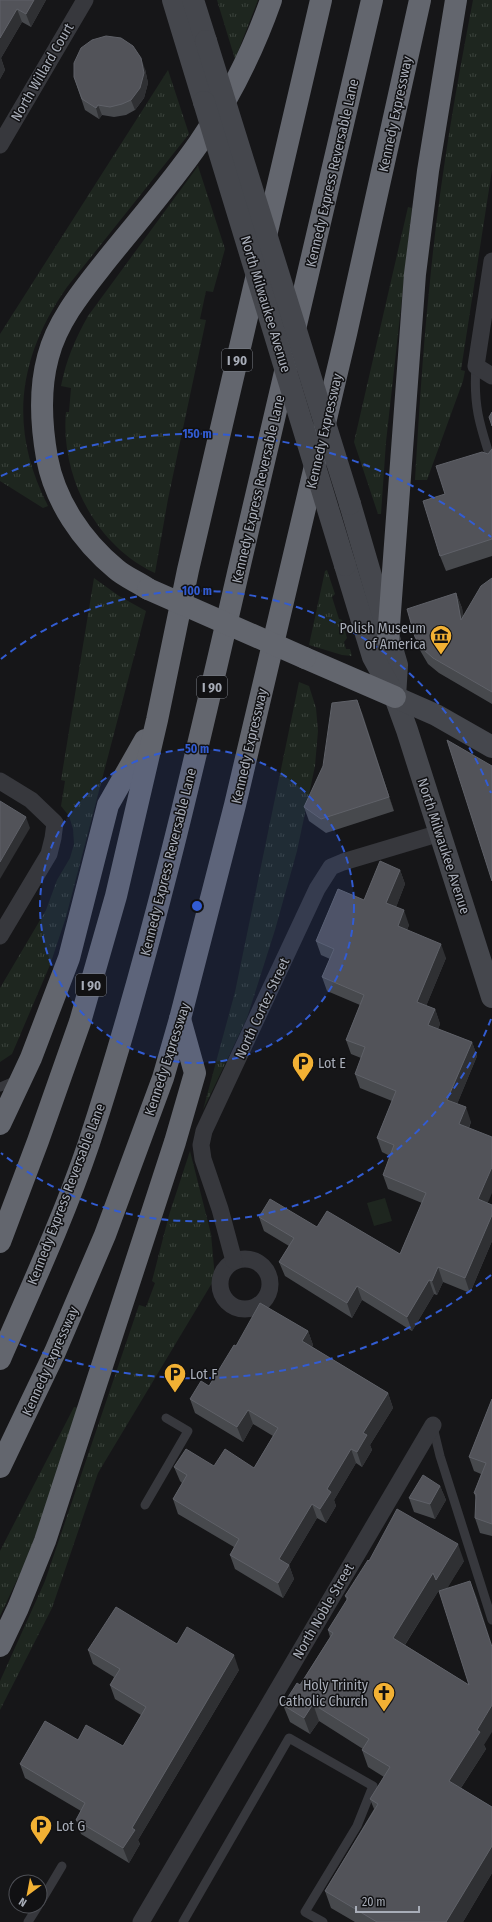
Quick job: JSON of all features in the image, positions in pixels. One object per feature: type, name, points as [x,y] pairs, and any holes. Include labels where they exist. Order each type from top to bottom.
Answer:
[{"type":"highway","points":[[271,0],[245,65],[198,144],[89,283],[58,330],[48,355],[42,382],[41,407],[44,441],[50,472],[62,502],[76,526],[93,548],[117,570],[148,589],[395,696]]},
{"type":"highway","name":"I 90","points":[[0,1242],[80,1022],[116,896],[157,720],[191,555],[321,0]]},
{"type":"highway","name":"Kennedy Express Reversable Lane","points":[[0,1359],[55,1233],[87,1146],[119,1046],[154,925],[211,691],[372,0]]},
{"type":"highway","name":"Kennedy Expressway","points":[[0,1467],[55,1352],[105,1234],[163,1078],[180,1019],[235,805],[314,473],[420,0]]},
{"type":"highway","points":[[388,639],[415,274],[428,172],[456,0]]},
{"type":"highway","points":[[0,1124],[22,1078],[69,958],[108,805],[157,720]]},
{"type":"highway","points":[[0,1646],[18,1608],[45,1541],[175,1142],[195,1072],[180,1019]]},
{"type":"main road","name":"North Milwaukee Avenue","points":[[173,0],[373,657],[395,696],[407,730],[492,997]]},
{"type":"main road","name":"North Milwaukee Avenue","points":[[193,0],[350,504],[388,639],[397,665],[395,696]]},
{"type":"main road","points":[[395,696],[436,715],[492,747]]},
{"type":"street","name":"North Willard Court","points":[[0,145],[85,0]]},
{"type":"street","points":[[492,261],[476,366],[492,376]]},
{"type":"street","points":[[0,781],[31,800],[55,823],[49,854],[0,936]]},
{"type":"street","name":"North Cortez Street","points":[[234,1261],[220,1209],[203,1159],[201,1146],[209,1120],[317,889],[331,867],[440,833]]},
{"type":"street","name":"North Noble Street","points":[[141,1922],[432,1425]]},
{"type":"lane","points":[[476,366],[475,393],[477,416],[492,463]]},
{"type":"lane","points":[[0,1087],[22,1078]]},
{"type":"lane","points":[[145,1505],[188,1431],[166,1418]]},
{"type":"lane","points":[[432,1425],[440,1456],[492,1620]]},
{"type":"lane","points":[[182,1922],[289,1738],[373,1786],[356,1826],[305,1912],[323,1922]]},
{"type":"lane","points":[[48,1890],[62,1866]]},
{"type":"green space","points":[[217,0],[258,0],[235,59]]},
{"type":"green space","points":[[473,0],[492,0],[492,170],[461,370],[465,371],[463,381],[427,480],[415,480],[423,355],[438,210],[448,140]]},
{"type":"green space","points":[[168,70],[189,134],[67,287],[50,313],[38,340],[29,366],[24,394],[24,421],[27,449],[35,477],[48,506],[43,508],[0,481],[0,334]]},
{"type":"green space","points":[[198,166],[225,249],[213,292],[206,291],[200,319],[206,320],[168,499],[155,573],[134,561],[115,545],[99,527],[86,506],[76,484],[69,460],[66,436],[66,412],[69,412],[71,388],[61,386],[72,350],[88,316]]},
{"type":"green space","points":[[408,207],[412,208],[386,442],[381,514],[378,514],[354,442]]},
{"type":"green space","points":[[327,570],[335,594],[332,597],[339,619],[342,620],[347,638],[344,642],[346,649],[350,649],[352,656],[342,655],[309,645],[325,571]]},
{"type":"green space","points":[[94,578],[119,596],[146,611],[66,917],[50,965],[12,1054],[0,1062],[0,988],[46,910],[57,880],[70,858],[74,844],[73,829],[69,816],[61,806],[65,781],[61,780]]},
{"type":"green space","points":[[299,682],[309,686],[316,708],[318,731],[315,766],[297,851],[275,930],[247,1018],[203,1110],[235,992]]},
{"type":"green space","points":[[190,1151],[211,1234],[215,1278],[98,1473],[52,1608],[0,1710],[0,1681],[45,1581],[139,1305],[146,1307],[155,1283],[152,1281],[169,1215]]},
{"type":"green space","points":[[385,1198],[392,1221],[374,1226],[367,1203]]},
{"type":"green space","points":[[74,1407],[80,1408],[47,1505],[25,1563],[0,1616],[0,1551]]},
{"type":"building","points":[[0,0],[34,0],[26,14],[17,9],[0,38]]},
{"type":"building","points":[[106,36],[121,38],[133,46],[141,58],[144,73],[140,88],[131,100],[110,107],[98,105],[96,108],[82,99],[74,77],[74,63],[81,48],[92,40]]},
{"type":"building","points":[[492,412],[492,426],[489,417]]},
{"type":"building","points":[[492,449],[492,539],[440,556],[423,501],[445,494],[436,466],[482,452],[488,454]]},
{"type":"building","points":[[492,578],[492,692],[433,658],[423,649],[415,637],[407,609],[456,593],[461,620],[481,586]]},
{"type":"building","points":[[357,700],[389,797],[321,819],[304,807],[323,766],[332,703]]},
{"type":"building","points":[[447,740],[492,766],[492,881]]},
{"type":"building","points":[[0,801],[26,817],[0,862]]},
{"type":"building","points":[[380,861],[400,870],[386,903],[404,910],[398,926],[441,944],[417,1002],[435,1009],[428,1025],[472,1042],[447,1100],[466,1107],[459,1124],[492,1137],[492,1167],[478,1199],[492,1205],[492,1215],[465,1278],[438,1267],[432,1281],[429,1280],[407,1317],[357,1286],[347,1303],[279,1262],[294,1238],[259,1217],[270,1199],[317,1227],[327,1211],[400,1254],[426,1193],[383,1175],[394,1145],[377,1138],[396,1091],[355,1074],[365,1047],[346,1040],[364,995],[322,977],[334,949],[316,941],[338,889],[364,900]]},
{"type":"building","points":[[260,1303],[308,1331],[302,1341],[388,1393],[363,1433],[367,1435],[357,1452],[351,1449],[327,1489],[331,1492],[320,1509],[312,1504],[279,1559],[289,1565],[278,1583],[230,1555],[239,1539],[173,1499],[187,1475],[174,1467],[186,1449],[214,1466],[225,1449],[254,1468],[278,1428],[248,1410],[237,1427],[190,1399],[201,1381],[209,1386],[234,1345],[236,1346]]},
{"type":"building","points":[[492,1399],[492,1524],[475,1518],[476,1494],[474,1493],[486,1463],[469,1457]]},
{"type":"building","points":[[423,1475],[440,1486],[430,1504],[409,1498]]},
{"type":"building","points":[[397,1509],[458,1544],[436,1580],[433,1573],[393,1638],[469,1685],[439,1591],[470,1581],[492,1647],[492,1705],[477,1730],[480,1732],[449,1781],[492,1807],[492,1846],[446,1922],[377,1922],[325,1891],[378,1804],[370,1799],[390,1767],[362,1750],[369,1739],[313,1704],[304,1718],[283,1705],[297,1683],[300,1685],[333,1633],[328,1630],[348,1598],[345,1596],[368,1560],[369,1561]]},
{"type":"building","points":[[116,1607],[177,1644],[187,1627],[234,1655],[132,1828],[135,1830],[123,1848],[76,1820],[85,1803],[20,1764],[45,1721],[78,1740],[86,1725],[123,1746],[146,1707],[110,1685],[120,1669],[88,1650]]},
{"type":"place","name":"Polish Museum of America","points":[[441,656]]},
{"type":"place","name":"Lot E","points":[[303,1082]]},
{"type":"place","name":"Lot F","points":[[175,1394]]},
{"type":"place","name":"Holy Trinity Catholic Church","points":[[384,1712]]},
{"type":"place","name":"Lot G","points":[[41,1846]]}]
